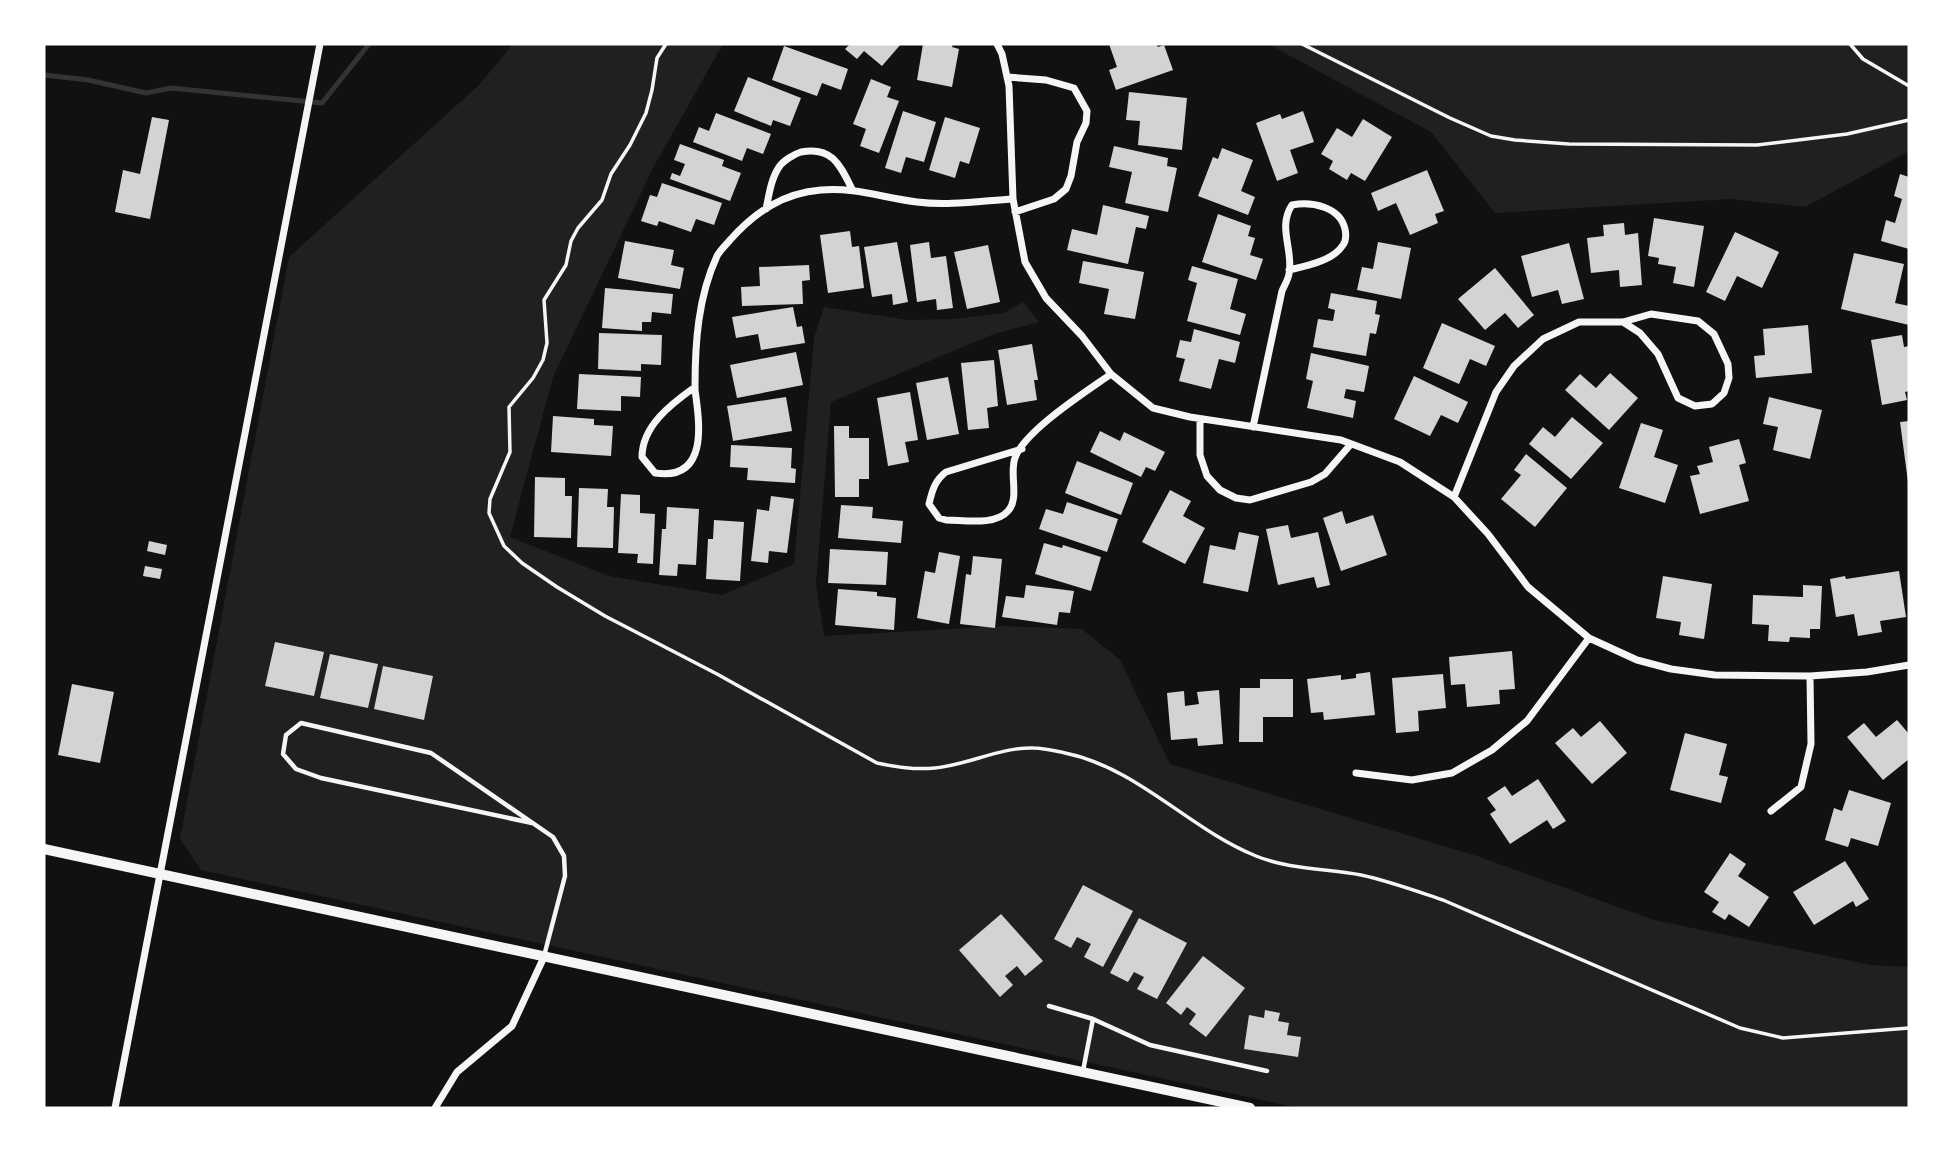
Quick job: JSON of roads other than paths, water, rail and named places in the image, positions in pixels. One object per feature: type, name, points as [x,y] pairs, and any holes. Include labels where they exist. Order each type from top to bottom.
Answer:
[{"type":"street","points":[[116,1108],[320,44]]},
{"type":"street","points":[[997,44],[1007,77],[1013,199],[1025,262],[1046,298],[1082,336],[1111,374],[1153,408],[1200,419],[1342,440],[1400,463],[1454,497],[1489,534],[1528,587],[1589,638],[1637,660],[1715,675],[1810,676],[1867,672],[1909,665]]},
{"type":"street","points":[[1007,77],[1046,79],[1074,88],[1087,111],[1086,123],[1077,142],[1072,176],[1066,189],[1054,199],[1015,212]]},
{"type":"street","points":[[766,209],[779,165],[797,153],[817,150],[827,154],[839,165],[852,190]]},
{"type":"street","points":[[695,387],[646,433],[642,457],[656,473],[671,475],[683,470],[698,450],[699,413],[695,387],[695,351],[703,299],[718,254],[748,219],[780,200],[819,190],[852,190],[917,202],[956,203],[1013,199]]},
{"type":"street","points":[[1253,427],[1282,291],[1289,270],[1285,223],[1287,212],[1292,205],[1307,202],[1337,213],[1343,221],[1346,235],[1343,245],[1330,256],[1289,270]]},
{"type":"street","points":[[1454,497],[1496,393],[1514,366],[1544,339],[1579,322],[1623,322],[1651,314],[1673,315],[1698,321],[1714,334],[1728,364],[1729,379],[1724,393],[1712,404],[1695,406],[1678,397],[1658,354],[1640,333],[1623,322]]},
{"type":"street","points":[[1022,449],[946,472],[939,477],[932,490],[929,504],[939,518],[946,520],[998,519],[1009,510],[1013,501],[1015,458],[1022,449],[1035,430],[1111,374]]},
{"type":"street","points":[[1200,419],[1200,455],[1207,476],[1220,490],[1236,499],[1250,500],[1311,482],[1325,474],[1351,444]]},
{"type":"street","points":[[1356,773],[1412,780],[1452,773],[1492,750],[1527,721],[1589,638]]},
{"type":"street","points":[[1771,811],[1801,786],[1811,744],[1810,676]]},
{"type":"street","points":[[44,849],[1250,1108]]},
{"type":"street","points":[[435,1108],[457,1072],[512,1027],[544,957]]},
{"type":"lane","points":[[533,823],[321,778],[296,769],[283,754],[286,735],[301,723],[431,752],[533,823],[553,837],[564,856],[565,876],[544,957]]},
{"type":"lane","points":[[1049,1006],[1093,1019],[1150,1045],[1267,1071]]},
{"type":"lane","points":[[1083,1072],[1093,1019]]},
{"type":"waterway","points":[[44,75],[88,80],[146,93],[171,88],[322,103],[369,44]]}]
